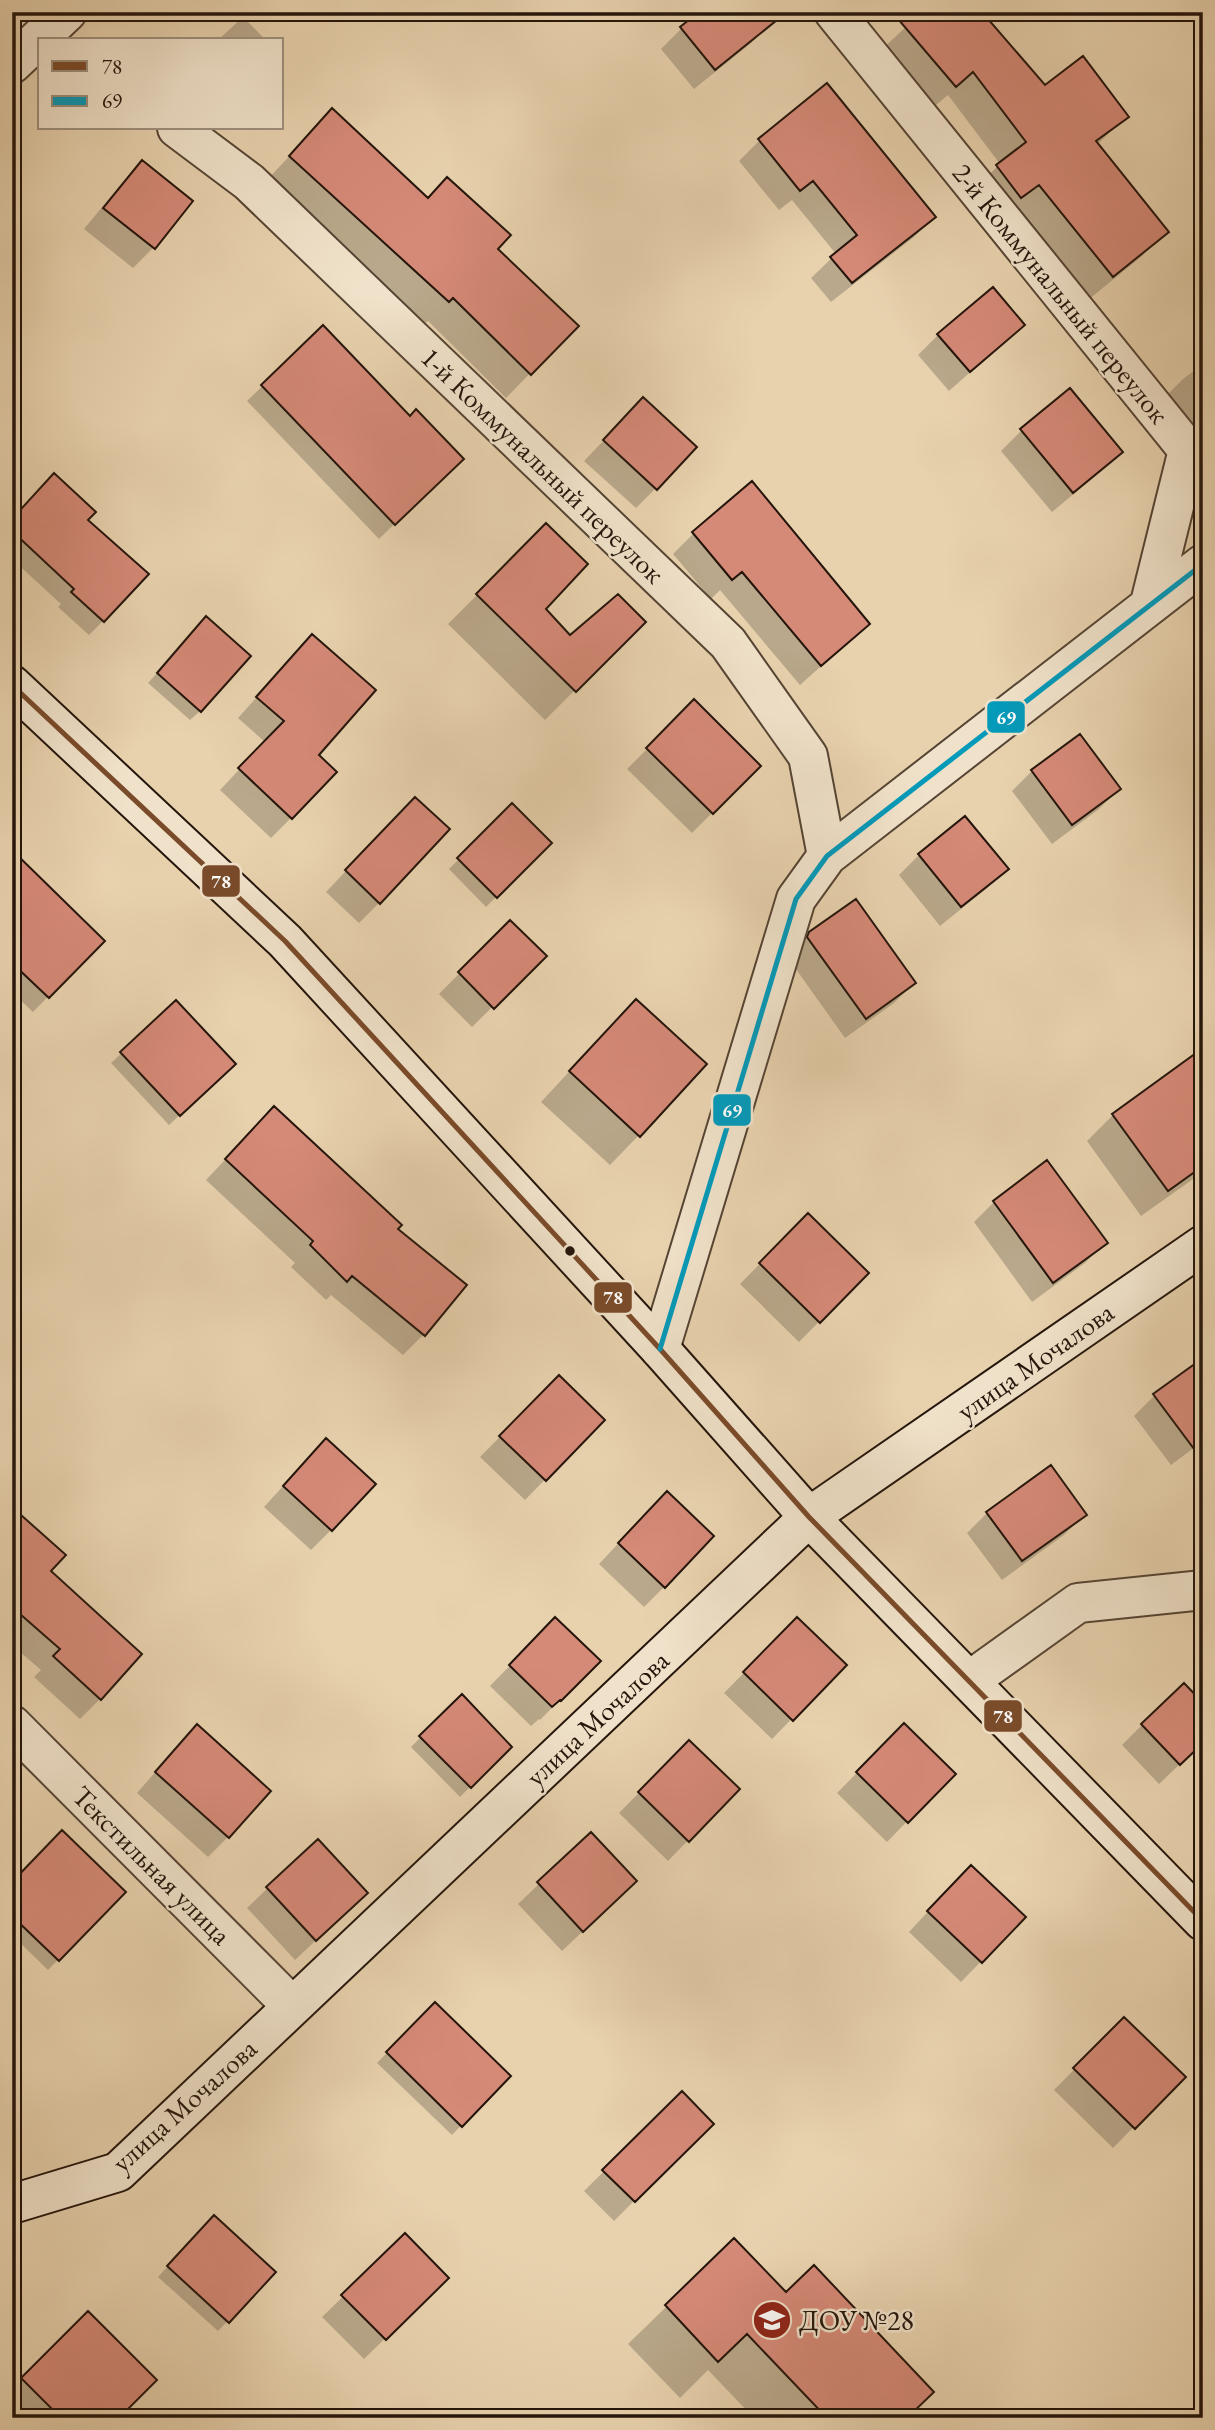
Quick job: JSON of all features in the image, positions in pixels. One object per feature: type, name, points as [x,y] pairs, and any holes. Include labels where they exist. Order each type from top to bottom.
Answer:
[{"type":"street","name":"2-й Коммунальный переулок","points":[[834,12],[1188,450],[1150,603]]},
{"type":"street","points":[[39,38],[53,24]]},
{"type":"street","points":[[12,64],[38,39]]},
{"type":"street","name":"1-й Коммунальный переулок","points":[[180,130],[249,182],[728,643],[808,755],[827,856]]},
{"type":"street","points":[[660,1349],[796,899],[827,856],[1203,564]]},
{"type":"street","points":[[12,685],[285,941],[660,1349],[809,1517],[1203,1921]]},
{"type":"street","name":"улица Мочалова","points":[[12,2204],[118,2172],[809,1517],[1203,1245]]},
{"type":"street","points":[[969,1681],[1078,1603],[1203,1590]]},
{"type":"street","name":"Текстильная улица","points":[[12,1725],[292,2006]]},
{"type":"building","points":[[699,12],[787,12],[715,70],[680,27]]},
{"type":"building","points":[[892,12],[982,12],[1045,85],[1083,56],[1129,117],[1096,141],[1169,232],[1113,277],[1039,185],[1021,198],[996,165],[1026,142],[973,72],[956,87]]},
{"type":"building","points":[[827,83],[936,217],[852,283],[830,257],[857,235],[813,181],[800,191],[758,139]]},
{"type":"building","points":[[332,108],[428,198],[447,177],[511,235],[498,249],[579,326],[531,375],[453,298],[449,302],[289,156]]},
{"type":"building","points":[[142,160],[193,201],[155,249],[103,208]]},
{"type":"building","points":[[993,287],[1025,325],[970,372],[937,334]]},
{"type":"building","points":[[323,325],[410,416],[416,409],[464,459],[395,525],[261,385]]},
{"type":"building","points":[[1070,388],[1123,452],[1073,493],[1020,429]]},
{"type":"building","points":[[643,397],[697,447],[657,490],[603,440]]},
{"type":"building","points":[[54,473],[96,512],[88,520],[149,574],[104,622],[71,592],[74,589],[12,531],[12,519]]},
{"type":"building","points":[[752,481],[870,624],[821,666],[742,572],[732,580],[692,532]]},
{"type":"building","points":[[546,523],[588,564],[546,609],[570,635],[618,594],[646,622],[576,692],[476,594]]},
{"type":"building","points":[[206,616],[251,656],[201,712],[157,673]]},
{"type":"building","points":[[312,634],[376,690],[319,755],[337,772],[292,819],[238,768],[284,721],[256,697]]},
{"type":"building","points":[[694,699],[761,766],[713,814],[646,748]]},
{"type":"building","points":[[1080,734],[1121,789],[1072,825],[1031,770]]},
{"type":"building","points":[[415,797],[450,829],[380,904],[345,870]]},
{"type":"building","points":[[512,803],[552,843],[497,898],[457,858]]},
{"type":"building","points":[[965,816],[1009,869],[961,907],[918,854]]},
{"type":"building","points":[[12,850],[105,941],[49,998],[12,963]]},
{"type":"building","points":[[856,899],[916,983],[866,1019],[807,937],[809,932]]},
{"type":"building","points":[[510,920],[547,956],[494,1009],[458,972]]},
{"type":"building","points":[[636,999],[707,1064],[640,1137],[569,1071]]},
{"type":"building","points":[[176,1000],[236,1064],[180,1116],[120,1052]]},
{"type":"building","points":[[1203,1048],[1203,1166],[1168,1191],[1112,1114]]},
{"type":"building","points":[[274,1106],[402,1225],[398,1229],[467,1285],[425,1336],[352,1276],[347,1282],[310,1245],[313,1241],[225,1159]]},
{"type":"building","points":[[1047,1160],[1108,1243],[1053,1283],[993,1201]]},
{"type":"building","points":[[808,1213],[869,1273],[820,1323],[759,1263]]},
{"type":"building","points":[[1203,1358],[1203,1461],[1153,1394]]},
{"type":"building","points":[[559,1375],[605,1420],[546,1481],[499,1436]]},
{"type":"building","points":[[326,1438],[376,1484],[332,1531],[283,1486]]},
{"type":"building","points":[[1051,1465],[1087,1515],[1022,1561],[986,1512]]},
{"type":"building","points":[[667,1491],[714,1536],[665,1588],[618,1543]]},
{"type":"building","points":[[12,1507],[66,1555],[51,1571],[142,1654],[101,1700],[53,1656],[60,1649],[12,1607]]},
{"type":"building","points":[[555,1617],[601,1661],[552,1707],[509,1665]]},
{"type":"building","points":[[797,1617],[847,1665],[793,1721],[743,1672]]},
{"type":"building","points":[[1184,1683],[1203,1703],[1203,1743],[1180,1765],[1141,1724]]},
{"type":"building","points":[[462,1694],[512,1747],[471,1788],[419,1736]]},
{"type":"building","points":[[904,1723],[956,1774],[908,1823],[856,1772]]},
{"type":"building","points":[[197,1724],[271,1791],[229,1838],[155,1772]]},
{"type":"building","points":[[689,1740],[740,1789],[689,1842],[638,1792]]},
{"type":"building","points":[[62,1830],[126,1892],[59,1961],[12,1916],[12,1882]]},
{"type":"building","points":[[591,1832],[637,1881],[583,1932],[537,1882]]},
{"type":"building","points":[[318,1839],[368,1893],[316,1941],[266,1887]]},
{"type":"building","points":[[971,1865],[1026,1917],[982,1963],[927,1911]]},
{"type":"building","points":[[435,2002],[511,2076],[462,2127],[386,2052]]},
{"type":"building","points":[[1124,2017],[1186,2077],[1135,2129],[1073,2068]]},
{"type":"building","points":[[682,2091],[714,2124],[635,2202],[602,2170]]},
{"type":"building","points":[[214,2215],[276,2272],[229,2323],[167,2266]]},
{"type":"building","points":[[405,2233],[449,2278],[386,2340],[341,2295]]},
{"type":"building","name":"ДОУ №28","points":[[734,2238],[786,2292],[814,2265],[934,2392],[907,2418],[827,2418],[747,2334],[718,2362],[665,2305]]},
{"type":"building","points":[[88,2311],[157,2380],[119,2418],[61,2418],[21,2378]]},
{"type":"transit line","name":"69","points":[[660,1349],[796,899],[827,856],[1203,564]]},
{"type":"transit line","name":"78","points":[[12,685],[285,941],[660,1349],[809,1517],[1203,1921]]},
{"type":"place","name":"ДОУ №28","points":[[772,2320]]}]
